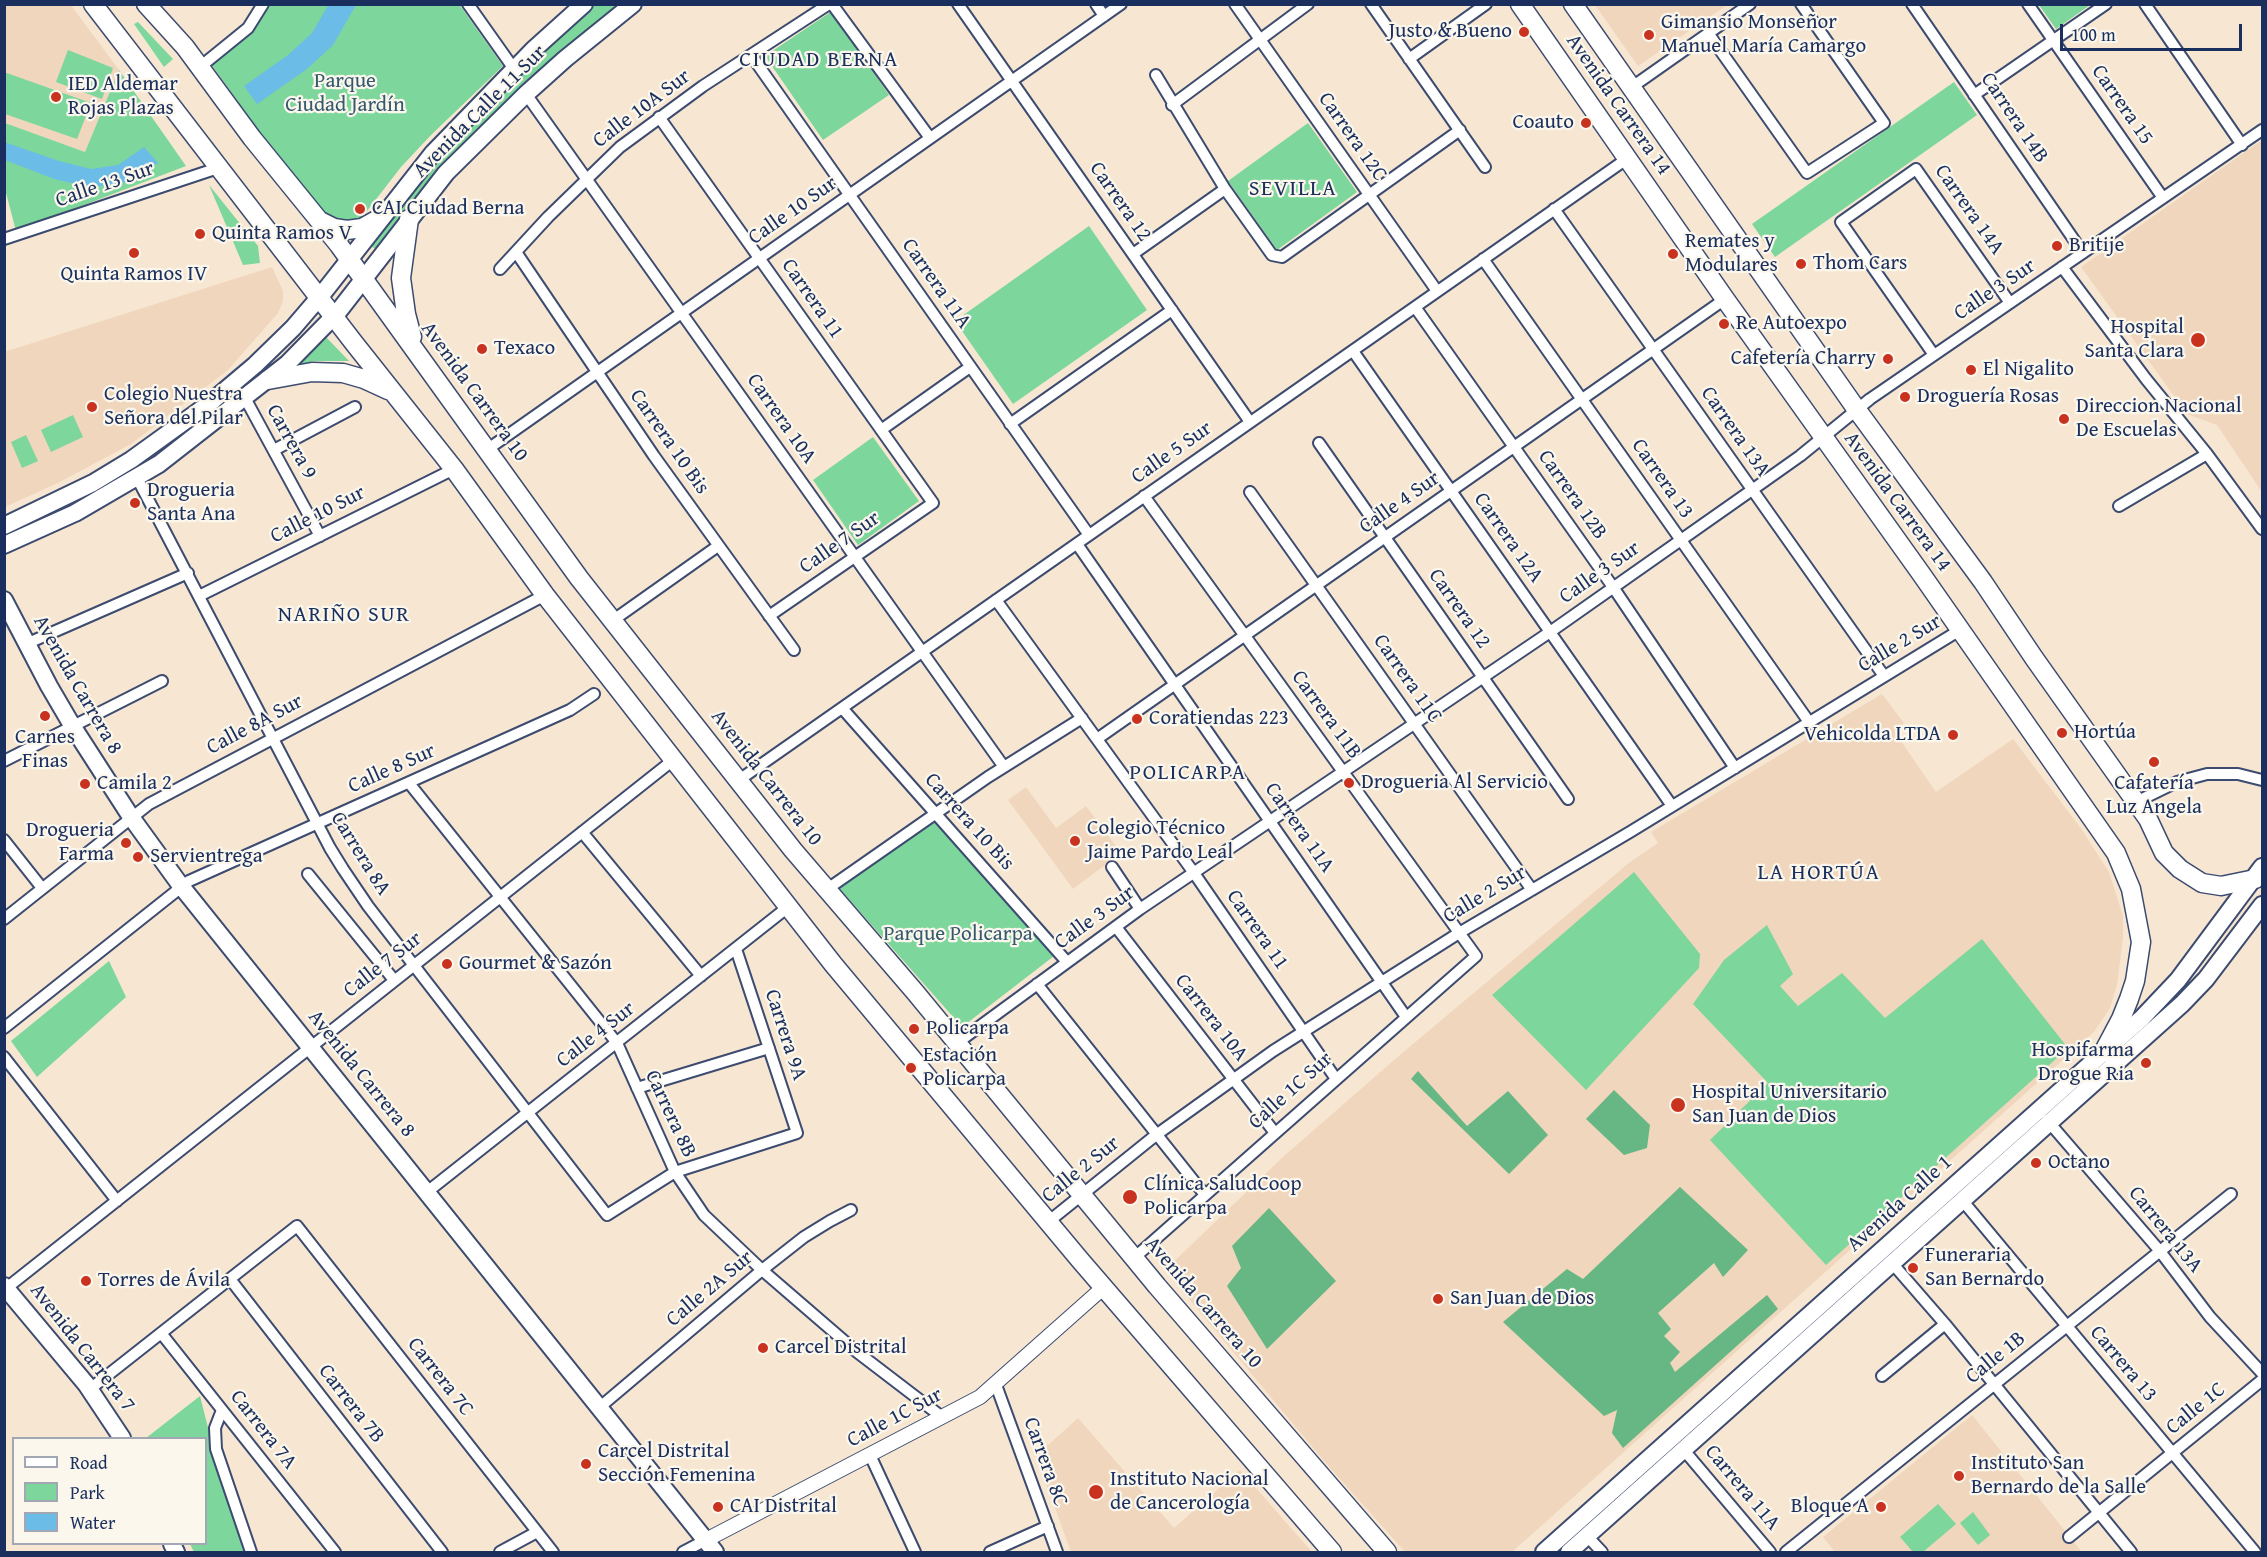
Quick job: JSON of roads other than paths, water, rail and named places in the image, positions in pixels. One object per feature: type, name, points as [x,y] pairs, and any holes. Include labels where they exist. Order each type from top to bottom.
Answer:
[{"type":"main road","points":[[93,4],[218,168],[454,469],[545,595],[788,908],[1048,1222],[1332,1552]]},
{"type":"main road","name":"Avenida Carrera 10","points":[[146,4],[185,47],[252,138],[350,259],[612,621],[826,890],[957,1043],[1134,1258],[1387,1552]]},
{"type":"main road","name":"Avenida Calle 11 Sur","points":[[4,526],[93,483],[166,436],[255,365],[319,297],[433,153],[514,69],[584,4]]},
{"type":"main road","name":"Avenida Calle 11 Sur","points":[[4,544],[75,513],[137,478],[268,380],[334,317],[446,173],[526,94],[633,4]]},
{"type":"main road","name":"Avenida Carrera 14","points":[[1520,4],[2116,853],[2132,889],[2141,942],[2138,965],[2121,1019],[2103,1053]]},
{"type":"main road","name":"Avenida Carrera 14","points":[[1573,4],[1857,410],[1983,582],[2136,802],[2154,829],[2164,853],[2192,878],[2212,885],[2221,886],[2259,873]]},
{"type":"main road","points":[[318,219],[334,228],[346,230],[362,228],[380,218]]},
{"type":"main road","points":[[409,219],[401,278],[406,314],[416,351]]},
{"type":"main road","points":[[268,380],[312,372],[343,373],[364,379],[394,393]]},
{"type":"main road","name":"Avenida Carrera 8","points":[[4,600],[73,727],[131,818],[310,1047],[711,1546]]},
{"type":"main road","name":"Avenida Calle 1","points":[[2044,1116],[2103,1053],[2169,992],[2259,873]]},
{"type":"main road","name":"Avenida Calle 1","points":[[1544,1552],[2044,1116],[2182,1004],[2206,979],[2262,905]]},
{"type":"main road","name":"Avenida Calle 1","points":[[1569,1552],[1892,1263],[1957,1194]]},
{"type":"main road","name":"Avenida Carrera 7","points":[[5,1288],[90,1389],[121,1437]]},
{"type":"street","points":[[200,67],[248,28],[263,4]]},
{"type":"street","points":[[468,4],[514,69]]},
{"type":"street","points":[[830,4],[930,138]]},
{"type":"street","name":"Calle 10A Sur","points":[[500,269],[620,147],[659,117],[830,4]]},
{"type":"street","name":"Carrera 12","points":[[958,4],[1250,422]]},
{"type":"street","points":[[1096,4],[1104,16]]},
{"type":"street","name":"Calle 10 Sur","points":[[488,449],[1121,4]]},
{"type":"street","name":"Carrera 12C","points":[[1235,4],[1437,291]]},
{"type":"street","points":[[1172,105],[1308,4]]},
{"type":"street","points":[[1371,4],[1485,167]]},
{"type":"street","points":[[1409,59],[1486,4]]},
{"type":"street","points":[[1632,87],[1750,4]]},
{"type":"street","points":[[1708,33],[1807,173],[1884,123],[1801,4]]},
{"type":"street","name":"Carrera 14B","points":[[1912,4],[2083,253]]},
{"type":"street","name":"Carrera 15","points":[[2028,4],[2163,198]]},
{"type":"street","points":[[1974,95],[2106,4]]},
{"type":"street","points":[[2145,4],[2242,145]]},
{"type":"street","name":"Carrera 11A","points":[[751,55],[1089,535]]},
{"type":"street","points":[[1156,75],[1172,105],[1225,189],[1272,255],[1282,257],[1460,130]]},
{"type":"street","name":"Carrera 10A","points":[[526,94],[1004,767]]},
{"type":"street","name":"Carrera 11","points":[[659,117],[933,503]]},
{"type":"street","name":"Calle 3 Sur","points":[[957,1043],[1140,909],[1550,632],[1752,490],[1934,355],[2262,130]]},
{"type":"street","name":"Calle 5 Sur","points":[[739,780],[1628,158]]},
{"type":"street","name":"Calle 13 Sur","points":[[4,239],[218,168]]},
{"type":"street","name":"Carrera 14A","points":[[1934,355],[1841,222],[1916,169],[2010,303]]},
{"type":"street","points":[[1132,254],[1225,189]]},
{"type":"street","name":"Carrera 13A","points":[[1554,209],[1884,676]]},
{"type":"street","name":"Carrera 10 Bis","points":[[516,252],[718,546],[794,650]]},
{"type":"street","name":"Carrera 13","points":[[1483,259],[1809,722]]},
{"type":"street","points":[[2062,267],[2145,379],[2207,454],[2262,529]]},
{"type":"street","name":"Calle 4 Sur","points":[[1097,739],[1725,299]]},
{"type":"street","name":"Carrera 12B","points":[[1415,307],[1613,587],[1735,768]]},
{"type":"street","points":[[1010,424],[1172,310]]},
{"type":"street","name":"Carrera 12A","points":[[1353,351],[1672,806]]},
{"type":"street","points":[[881,430],[970,367]]},
{"type":"street","name":"Carrera 9","points":[[245,398],[320,536]]},
{"type":"street","points":[[274,450],[355,406]]},
{"type":"street","name":"Carrera 12","points":[[1319,443],[1568,799]]},
{"type":"street","points":[[2119,506],[2207,454]]},
{"type":"street","name":"Calle 10 Sur","points":[[199,596],[454,469]]},
{"type":"street","name":"Carrera 8A","points":[[137,478],[317,824],[343,868],[414,965],[607,1215],[675,1172]]},
{"type":"street","name":"Carrera 11C","points":[[1250,492],[1532,890]]},
{"type":"street","name":"Carrera 11B","points":[[1144,496],[1476,956]]},
{"type":"street","name":"Calle 7 Sur","points":[[769,616],[933,503]]},
{"type":"street","name":"Carrera 11A","points":[[1077,544],[1406,1017]]},
{"type":"street","points":[[612,621],[718,546]]},
{"type":"street","points":[[26,644],[188,573]]},
{"type":"street","name":"Calle 8A Sur","points":[[4,919],[149,804],[545,595]]},
{"type":"street","name":"Carrera 11","points":[[996,600],[1194,873],[1336,1079]]},
{"type":"street","name":"Calle 2 Sur","points":[[1048,1222],[1156,1135],[1304,1032],[1459,933],[1960,630]]},
{"type":"street","points":[[4,762],[162,681]]},
{"type":"street","name":"Calle 8 Sur","points":[[4,1028],[182,886],[197,877],[570,710],[594,694]]},
{"type":"street","name":"Carrera 10 Bis","points":[[842,708],[1067,962]]},
{"type":"street","points":[[826,890],[935,813],[1082,718]]},
{"type":"street","name":"Calle 7 Sur","points":[[5,1288],[672,761]]},
{"type":"street","points":[[2136,802],[2176,782],[2207,774],[2230,773],[2262,780]]},
{"type":"street","name":"Carrera 8B","points":[[409,783],[617,1043],[675,1172],[704,1215],[762,1270],[857,1352],[942,1417]]},
{"type":"street","points":[[582,832],[701,976]]},
{"type":"street","points":[[4,840],[42,888]]},
{"type":"street","points":[[1112,867],[1140,909]]},
{"type":"street","points":[[308,874],[394,980]]},
{"type":"street","name":"Calle 4 Sur","points":[[427,1192],[788,908]]},
{"type":"street","name":"Carrera 10A","points":[[1116,927],[1275,1133]]},
{"type":"street","name":"Carrera 9A","points":[[675,1172],[797,1133],[736,949]]},
{"type":"street","name":"Calle 1C Sur","points":[[1134,1258],[1476,956]]},
{"type":"street","points":[[1037,984],[1204,1195]]},
{"type":"street","points":[[636,1088],[769,1048]]},
{"type":"street","points":[[4,1057],[117,1201]]},
{"type":"street","name":"Carrera 13A","points":[[2044,1116],[2159,1250],[2210,1317],[2262,1373]]},
{"type":"street","name":"Carrera 13","points":[[1957,1194],[2255,1552]]},
{"type":"street","name":"Calle 1B","points":[[1786,1552],[2230,1194]]},
{"type":"street","name":"Calle 2A Sur","points":[[600,1407],[804,1237],[851,1210]]},
{"type":"street","name":"Carrera 7C","points":[[230,1278],[297,1226],[553,1552]]},
{"type":"street","points":[[1892,1263],[1945,1324],[2131,1552]]},
{"type":"street","points":[[90,1389],[230,1278]]},
{"type":"street","name":"Carrera 7B","points":[[230,1278],[442,1552]]},
{"type":"street","name":"Calle 1C Sur","points":[[683,1552],[711,1546],[870,1455],[980,1397],[1104,1287]]},
{"type":"street","points":[[1882,1376],[1945,1324]]},
{"type":"street","name":"Carrera 7A","points":[[161,1333],[334,1552]]},
{"type":"street","name":"Calle 1C","points":[[2069,1537],[2262,1380]]},
{"type":"street","name":"Carrera 8C","points":[[996,1385],[1057,1552]]},
{"type":"street","points":[[222,1410],[215,1428],[216,1449],[251,1552]]},
{"type":"street","name":"Carrera 11A","points":[[1683,1449],[1770,1552]]},
{"type":"street","points":[[870,1455],[915,1552]]},
{"type":"street","points":[[990,1552],[1048,1526]]},
{"type":"street","points":[[500,1552],[537,1532]]},
{"type":"street","points":[[1587,1536],[1602,1552]]},
{"type":"water","points":[[329,4],[356,5],[333,45],[307,69],[257,104],[244,86],[288,55],[312,33]]},
{"type":"water","points":[[4,142],[59,161],[91,169],[118,165],[144,147],[158,163],[127,182],[100,186],[76,184],[54,179],[5,160]]},
{"type":"place","name":"Justo & Bueno","points":[[1524,32]]},
{"type":"place","name":"Gimansio Monseñor Manuel María Camargo","points":[[1649,35]]},
{"type":"place","name":"IED Aldemar Rojas Plazas","points":[[56,97]]},
{"type":"place","name":"Coauto","points":[[1586,123]]},
{"type":"place","name":"CAI Ciudad Berna","points":[[360,209]]},
{"type":"place","name":"Quinta Ramos V","points":[[200,234]]},
{"type":"place","name":"Britije","points":[[2057,246]]},
{"type":"place","name":"Quinta Ramos IV","points":[[134,253]]},
{"type":"place","name":"Remates y Modulares","points":[[1673,254]]},
{"type":"place","name":"Thom Cars","points":[[1801,264]]},
{"type":"place","name":"Re Autoexpo","points":[[1724,324]]},
{"type":"place","name":"Hospital Santa Clara","points":[[2198,340]]},
{"type":"place","name":"Texaco","points":[[482,349]]},
{"type":"place","name":"Cafetería Charry","points":[[1888,359]]},
{"type":"place","name":"El Nigalito","points":[[1971,370]]},
{"type":"place","name":"Droguería Rosas","points":[[1905,397]]},
{"type":"place","name":"Colegio Nuestra Señora del Pilar","points":[[92,407]]},
{"type":"place","name":"Direccion Nacional De Escuelas","points":[[2064,419]]},
{"type":"place","name":"Drogueria Santa Ana","points":[[135,503]]},
{"type":"place","name":"Carnes Finas","points":[[45,716]]},
{"type":"place","name":"Coratiendas 223","points":[[1137,719]]},
{"type":"place","name":"Hortúa","points":[[2062,733]]},
{"type":"place","name":"Vehicolda LTDA","points":[[1953,735]]},
{"type":"place","name":"Cafatería Luz Angela","points":[[2154,762]]},
{"type":"place","name":"Drogueria Al Servicio","points":[[1349,783]]},
{"type":"place","name":"Camila 2","points":[[85,784]]},
{"type":"place","name":"Colegio Técnico Jaime Pardo Leal","points":[[1075,841]]},
{"type":"place","name":"Drogueria Farma","points":[[126,843]]},
{"type":"place","name":"Servientrega","points":[[138,857]]},
{"type":"place","name":"Gourmet & Sazón","points":[[447,964]]},
{"type":"place","name":"Policarpa","points":[[914,1029]]},
{"type":"place","name":"Hospifarma Drogue Ria","points":[[2146,1063]]},
{"type":"place","name":"Estación Policarpa","points":[[911,1068]]},
{"type":"place","name":"Hospital Universitario San Juan de Dios","points":[[1678,1105]]},
{"type":"place","name":"Octano","points":[[2036,1163]]},
{"type":"place","name":"Clínica SaludCoop Policarpa","points":[[1130,1197]]},
{"type":"place","name":"Funeraria San Bernardo","points":[[1913,1268]]},
{"type":"place","name":"Torres de Ávila","points":[[86,1281]]},
{"type":"place","name":"San Juan de Dios","points":[[1438,1299]]},
{"type":"place","name":"Carcel Distrital","points":[[763,1348]]},
{"type":"place","name":"Carcel Distrital Sección Femenina","points":[[586,1464]]},
{"type":"place","name":"Instituto San Bernardo de la Salle","points":[[1959,1476]]},
{"type":"place","name":"Instituto Nacional de Cancerología","points":[[1096,1492]]},
{"type":"place","name":"CAI Distrital","points":[[718,1507]]},
{"type":"place","name":"Bloque A","points":[[1881,1507]]},
{"type":"district","name":"CIUDAD BERNA","points":[[819,60]]},
{"type":"district","name":"SEVILLA","points":[[1293,189]]},
{"type":"district","name":"NARIÑO SUR","points":[[344,615]]},
{"type":"district","name":"POLICARPA","points":[[1188,773]]},
{"type":"district","name":"LA HORTÚA","points":[[1819,873]]},
{"type":"park label","name":"Parque Ciudad Jardín","points":[[345,94]]},
{"type":"park label","name":"Parque Policarpa","points":[[958,935]]}]
